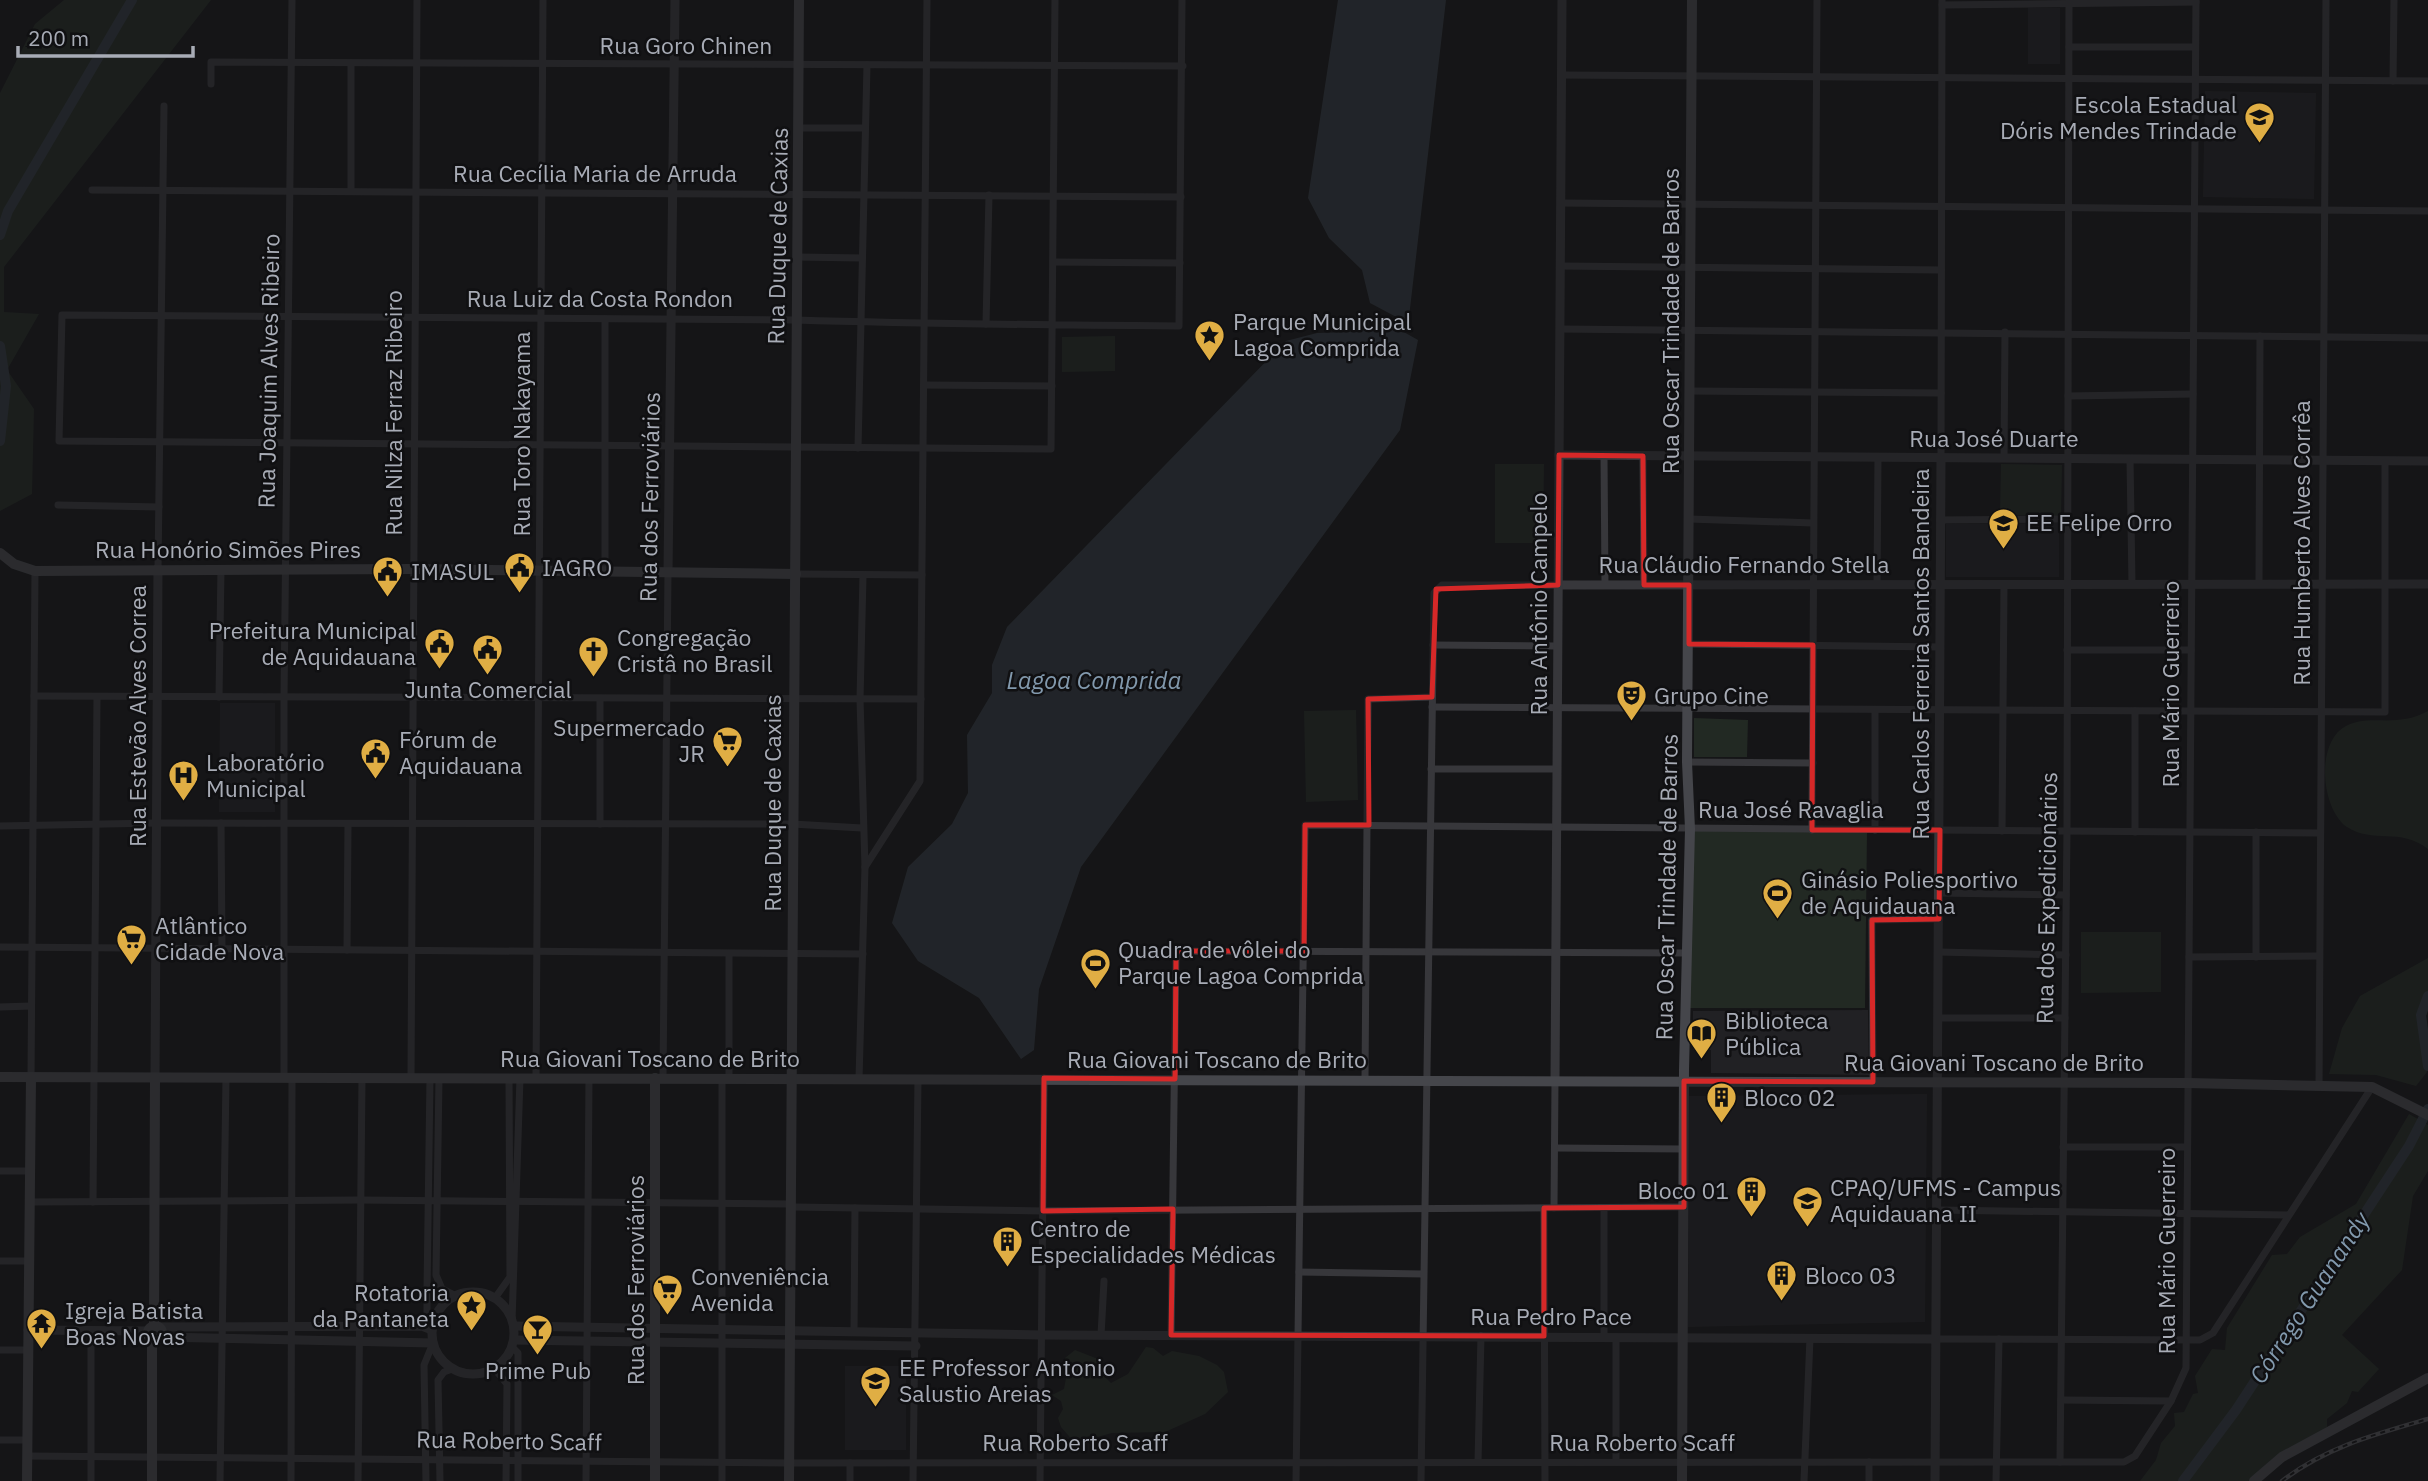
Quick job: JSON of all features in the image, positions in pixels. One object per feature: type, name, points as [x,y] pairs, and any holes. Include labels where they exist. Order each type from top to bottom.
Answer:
[{"type":"main road","name":"Rua Duque de Caxias","points":[[789,1481],[799,0]]},
{"type":"main road","name":"Rua Oscar Trindade de Barros","points":[[1682,1481],[1690,829],[1688,709],[1692,0]]},
{"type":"main road","name":"Rua Honório Simões Pires","points":[[0,553],[14,564],[35,571],[158,568],[412,569],[796,574]]},
{"type":"main road","name":"Rua Giovani Toscano de Brito","points":[[0,1077],[2188,1083],[2372,1087],[2428,1115]]},
{"type":"main road","points":[[27,1481],[31,1077]]},
{"type":"main road","name":"Rua Estevão Alves Correa","points":[[152,1481],[155,1078]]},
{"type":"main road","name":"Rua dos Ferroviários","points":[[655,1481],[654,1202],[659,1078]]},
{"type":"main road","points":[[2254,1481],[2282,1457],[2428,1378]]},
{"type":"street","name":"Rua Joaquim Alves Ribeiro","points":[[291,1481],[292,1200],[284,950],[284,697],[292,0]]},
{"type":"street","name":"Rua Nilza Ferraz Ribeiro","points":[[411,1078],[417,0]]},
{"type":"street","name":"Rua Toro Nakayama","points":[[536,1078],[543,0]]},
{"type":"street","name":"Rua dos Ferroviários","points":[[659,1078],[664,953],[675,0]]},
{"type":"street","points":[[865,867],[920,780],[927,0]]},
{"type":"street","points":[[160,442],[1051,449],[1055,0]]},
{"type":"street","points":[[1053,262],[1180,263],[1182,0]]},
{"type":"street","name":"Rua Antônio Campelo","points":[[1554,1208],[1562,0]]},
{"type":"street","points":[[1812,830],[1817,0]]},
{"type":"street","name":"Rua Humberto Alves Corrêa","points":[[2319,1086],[2326,0]]},
{"type":"street","points":[[2393,81],[2394,0]]},
{"type":"street","name":"Rua dos Expedicionários","points":[[2060,1462],[2067,831],[2069,1]]},
{"type":"street","points":[[1942,3],[2196,1]]},
{"type":"street","name":"Rua Mário Guerreiro","points":[[2171,1401],[2186,1367],[2196,1]]},
{"type":"street","name":"Rua Carlos Ferreira Santos Bandeira","points":[[1935,1481],[1939,1082],[1942,3]]},
{"type":"street","points":[[2069,47],[2195,47]]},
{"type":"street","name":"Rua Goro Chinen","points":[[211,84],[211,62],[1183,66]]},
{"type":"street","points":[[351,63],[351,191]]},
{"type":"street","points":[[858,448],[867,65]]},
{"type":"street","points":[[1562,75],[2428,81]]},
{"type":"street","name":"Rua Estevão Alves Correa","points":[[155,1078],[164,106]]},
{"type":"street","points":[[798,128],[865,128]]},
{"type":"street","name":"Rua Cecília Maria de Arruda","points":[[92,190],[1181,197]]},
{"type":"street","points":[[986,324],[989,195]]},
{"type":"street","points":[[1561,203],[2428,211]]},
{"type":"street","points":[[797,257],[862,258]]},
{"type":"street","name":"Rua Luiz da Costa Rondon","points":[[160,442],[59,441],[62,315],[796,320],[1179,326],[1180,263]]},
{"type":"street","points":[[1560,265],[1941,270]]},
{"type":"street","points":[[605,319],[605,572]]},
{"type":"street","points":[[1560,329],[2428,338]]},
{"type":"street","points":[[2004,458],[2005,332]]},
{"type":"street","points":[[2259,584],[2260,336]]},
{"type":"street","points":[[924,384],[1052,386]]},
{"type":"street","points":[[1690,391],[1941,393]]},
{"type":"street","points":[[2068,396],[2193,394]]},
{"type":"street","name":"Rua José Duarte","points":[[1559,455],[2428,461]]},
{"type":"street","points":[[1604,455],[1605,585]]},
{"type":"street","points":[[1643,456],[1644,585]]},
{"type":"street","points":[[1877,584],[1878,457]]},
{"type":"street","points":[[2130,459],[2132,584]]},
{"type":"street","points":[[1432,708],[2385,712],[2385,461]]},
{"type":"street","points":[[58,505],[159,507]]},
{"type":"street","points":[[1689,519],[1813,523]]},
{"type":"street","points":[[1940,520],[2068,519]]},
{"type":"street","points":[[219,697],[221,569]]},
{"type":"street","points":[[31,1077],[35,571]]},
{"type":"street","name":"Rua Honório Simões Pires","points":[[796,574],[922,575]]},
{"type":"street","points":[[859,1079],[865,867],[860,699],[863,576]]},
{"type":"street","points":[[2002,831],[2004,584]]},
{"type":"street","name":"Rua Cláudio Fernando Stella","points":[[1433,645],[1434,593],[1439,586],[2428,584]]},
{"type":"street","points":[[1689,644],[1940,647]]},
{"type":"street","points":[[1421,1481],[1433,645],[1558,646]]},
{"type":"street","points":[[2067,650],[2191,650]]},
{"type":"street","points":[[34,696],[921,699]]},
{"type":"street","points":[[93,1202],[97,696]]},
{"type":"street","points":[[1365,1079],[1368,699],[1432,697]]},
{"type":"street","points":[[600,699],[600,824]]},
{"type":"street","points":[[1875,710],[1875,830]]},
{"type":"street","points":[[2135,711],[2135,832]]},
{"type":"street","points":[[1688,762],[1812,763]]},
{"type":"street","points":[[1431,769],[1557,769]]},
{"type":"street","points":[[0,827],[221,823],[792,824],[862,828]]},
{"type":"street","points":[[221,823],[222,950]]},
{"type":"street","points":[[347,950],[348,825]]},
{"type":"street","name":"Rua José Ravaglia","points":[[1304,951],[1305,825],[2320,833]]},
{"type":"street","points":[[2256,832],[2256,957]]},
{"type":"street","points":[[1939,893],[2066,895]]},
{"type":"street","points":[[1873,1082],[1872,920],[1939,919]]},
{"type":"street","points":[[0,947],[863,954]]},
{"type":"street","points":[[1171,1335],[1176,951],[1687,953]]},
{"type":"street","points":[[1296,1481],[1304,951]]},
{"type":"street","points":[[1939,952],[2066,954]]},
{"type":"street","points":[[722,1481],[722,1203],[729,954]]},
{"type":"street","points":[[2189,957],[2319,956]]},
{"type":"street","points":[[0,1007],[31,1006]]},
{"type":"street","points":[[1939,1018],[2065,1018]]},
{"type":"street","points":[[220,1481],[226,1078]]},
{"type":"street","points":[[358,1481],[362,1078]]},
{"type":"street","points":[[434,1078],[432,1200],[426,1291],[433,1343],[437,1353],[452,1369],[473,1374],[494,1368],[513,1344],[585,1341],[916,1346]]},
{"type":"street","points":[[509,1078],[514,1201],[513,1344],[518,1353],[518,1481]]},
{"type":"street","points":[[495,1298],[510,1277],[520,1078]]},
{"type":"street","points":[[586,1481],[589,1078]]},
{"type":"street","points":[[1041,1481],[1044,1078]]},
{"type":"street","points":[[913,1481],[918,1079]]},
{"type":"street","name":"Rua Pedro Pace","points":[[513,1323],[916,1334],[2200,1340],[2213,1333],[2227,1316],[2287,1215],[2372,1087]]},
{"type":"street","points":[[2063,1147],[2187,1147]]},
{"type":"street","points":[[1555,1149],[1684,1149]]},
{"type":"street","points":[[0,1171],[29,1171]]},
{"type":"street","points":[[29,1202],[432,1200],[722,1203],[1043,1211],[1544,1210],[1684,1207]]},
{"type":"street","points":[[432,1200],[438,1284],[448,1294],[456,1296],[483,1293],[495,1298],[507,1310],[513,1323]]},
{"type":"street","points":[[854,1332],[855,1208]]},
{"type":"street","points":[[1604,1208],[1604,1337]]},
{"type":"street","points":[[1544,1210],[1545,1481]]},
{"type":"street","points":[[1938,1210],[2187,1211],[2287,1215]]},
{"type":"street","points":[[0,1261],[29,1261]]},
{"type":"street","points":[[1300,1272],[1423,1274]]},
{"type":"street","points":[[1101,1335],[1104,1281]]},
{"type":"street","points":[[432,1328],[445,1303],[456,1296]]},
{"type":"street","points":[[155,1333],[224,1326],[359,1325],[432,1328]]},
{"type":"street","points":[[28,1331],[155,1333],[224,1340],[433,1343]]},
{"type":"street","points":[[91,1331],[91,1481]]},
{"type":"street","points":[[1478,1462],[1481,1336]]},
{"type":"street","points":[[1616,1337],[1616,1462]]},
{"type":"street","points":[[1804,1481],[1810,1338]]},
{"type":"street","points":[[1996,1481],[1999,1339]]},
{"type":"street","points":[[426,1481],[424,1365],[433,1343]]},
{"type":"street","points":[[0,1350],[28,1350]]},
{"type":"street","points":[[494,1368],[507,1384],[506,1481]]},
{"type":"street","points":[[440,1481],[438,1380],[444,1372],[452,1369]]},
{"type":"street","points":[[2061,1400],[2171,1401]]},
{"type":"street","name":"Rua Roberto Scaff","points":[[27,1456],[789,1463],[2124,1462],[2135,1456],[2171,1401]]},
{"type":"street","points":[[0,1440],[27,1440]]},
{"type":"street","points":[[1869,1462],[1869,1481]]},
{"type":"street","points":[[850,1463],[850,1481]]},
{"type":"highlighted area","points":[[1559,455],[1643,456],[1644,585],[1689,585],[1689,644],[1813,645],[1812,830],[1940,830],[1939,919],[1872,920],[1873,1082],[1684,1081],[1684,1207],[1544,1208],[1544,1336],[1171,1335],[1173,1209],[1043,1211],[1044,1078],[1175,1079],[1176,951],[1304,951],[1305,825],[1369,825],[1368,699],[1432,697],[1436,589],[1558,585]]},
{"type":"shaded area","points":[[64,0],[211,0],[4,267],[4,312],[39,314],[7,370],[34,409],[32,494],[0,511],[0,93],[35,24]]},
{"type":"shaded area","points":[[2028,8],[2060,8],[2060,64],[2028,64]]},
{"type":"shaded area","name":"Escola Estadual Dóris Mendes Trindade","points":[[2205,91],[2316,93],[2314,199],[2203,197]]},
{"type":"shaded area","points":[[1115,336],[1115,371],[1062,372],[1062,337]]},
{"type":"shaded area","points":[[1495,464],[1544,464],[1543,543],[1495,543]]},
{"type":"shaded area","points":[[2001,464],[2062,465],[2061,516],[2000,515]]},
{"type":"shaded area","name":"EE Felipe Orro","points":[[2059,523],[2059,577],[1946,577],[1946,524]]},
{"type":"shaded area","points":[[220,703],[275,703],[275,812],[219,812]]},
{"type":"shaded area","points":[[1356,710],[1358,800],[1306,802],[1304,711]]},
{"type":"shaded area","points":[[2428,711],[2428,849],[2407,839],[2367,835],[2347,827],[2332,806],[2325,776],[2329,746],[2336,734],[2355,722],[2405,719]]},
{"type":"shaded area","points":[[1694,718],[1748,720],[1747,757],[1694,757]]},
{"type":"shaded area","name":"Ginásio Poliesportivo de Aquidauana","points":[[1690,829],[1867,832],[1865,1008],[1689,1008]]},
{"type":"shaded area","points":[[2081,932],[2161,932],[2161,992],[2081,993]]},
{"type":"shaded area","points":[[2428,958],[2428,1008],[2421,1037],[2427,1072],[2416,1086],[2376,1075],[2329,1074],[2342,1028],[2360,996]]},
{"type":"shaded area","points":[[1868,1010],[1869,1075],[1711,1073],[1711,1050],[1693,1050],[1693,1011]]},
{"type":"shaded area","name":"CPAQ/UFMS - Campus Aquidauana II","points":[[1927,1094],[1925,1322],[1688,1327],[1689,1096]]},
{"type":"shaded area","points":[[2409,1114],[2428,1125],[2428,1171],[2413,1196],[2402,1270],[2342,1335],[2379,1369],[2358,1392],[2352,1391],[2347,1403],[2327,1419],[2327,1427],[2254,1481],[2140,1481],[2156,1460],[2161,1443],[2175,1426],[2174,1413],[2184,1412],[2193,1394],[2198,1393],[2195,1376],[2212,1349],[2225,1350],[2227,1328],[2272,1255],[2287,1254],[2300,1237],[2356,1204]]},
{"type":"shaded area","points":[[1146,1347],[1153,1348],[1163,1356],[1172,1351],[1199,1356],[1217,1365],[1224,1372],[1228,1392],[1205,1414],[1165,1432],[1112,1433],[1075,1443],[1061,1427],[1058,1418],[1063,1409],[1061,1401],[1052,1395],[1064,1389],[1068,1367],[1065,1358],[1075,1350],[1103,1361],[1099,1371],[1111,1383],[1128,1374]]},
{"type":"shaded area","name":"EE Professor Antonio Salustio Areias","points":[[845,1366],[906,1366],[906,1450],[845,1450]]},
{"type":"water","points":[[1338,0],[1446,0],[1409,317],[1402,320],[1370,303],[1362,270],[1329,238],[1308,198]]},
{"type":"water","name":"Lagoa Comprida","points":[[1386,322],[1418,340],[1400,430],[1081,867],[1039,989],[1034,1050],[1021,1059],[979,998],[918,961],[892,923],[908,867],[952,824],[968,793],[967,735],[992,693],[992,665],[1007,627],[1286,341],[1317,333],[1349,332]]},
{"type":"waterway","points":[[0,235],[8,211],[132,0]]},
{"type":"waterway","points":[[0,346],[6,386],[0,441]]},
{"type":"waterway","name":"Córrego Guanandy","points":[[2428,996],[2421,1015],[2428,1066]]},
{"type":"waterway","name":"Córrego Guanandy","points":[[2183,1481],[2236,1410],[2409,1146],[2428,1109]]},
{"type":"railway","points":[[2282,1481],[2334,1450],[2428,1419]]},
{"type":"place","name":"Escola Estadual Dóris Mendes Trindade","points":[[2260,145]]},
{"type":"place","name":"Parque Municipal Lagoa Comprida","points":[[1210,362]]},
{"type":"place","name":"EE Felipe Orro","points":[[2003,550]]},
{"type":"place","name":"IAGRO","points":[[519,595]]},
{"type":"place","name":"IMASUL","points":[[388,599]]},
{"type":"place","name":"Prefeitura Municipal de Aquidauana","points":[[439,671]]},
{"type":"place","name":"Junta Comercial","points":[[488,676]]},
{"type":"place","name":"Congregação Cristâ no Brasil","points":[[594,678]]},
{"type":"place","name":"Grupo Cine","points":[[1631,723]]},
{"type":"place","name":"Supermercado JR","points":[[728,768]]},
{"type":"place","name":"Fórum de Aquidauana","points":[[376,780]]},
{"type":"place","name":"Laboratório Municipal","points":[[183,803]]},
{"type":"place","name":"Ginásio Poliesportivo de Aquidauana","points":[[1778,920]]},
{"type":"place","name":"Atlântico Cidade Nova","points":[[132,966]]},
{"type":"place","name":"Quadra de vôlei do Parque Lagoa Comprida","points":[[1095,990]]},
{"type":"place","name":"Biblioteca Pública","points":[[1702,1061]]},
{"type":"place","name":"Bloco 02","points":[[1721,1125]]},
{"type":"place","name":"Bloco 01","points":[[1752,1218]]},
{"type":"place","name":"CPAQ/UFMS - Campus Aquidauana II","points":[[1807,1228]]},
{"type":"place","name":"Centro de Especialidades Médicas","points":[[1007,1269]]},
{"type":"place","name":"Bloco 03","points":[[1782,1303]]},
{"type":"place","name":"Conveniência Avenida","points":[[668,1317]]},
{"type":"place","name":"Rotatoria da Pantaneta","points":[[472,1333]]},
{"type":"place","name":"Igreja Batista Boas Novas","points":[[42,1351]]},
{"type":"place","name":"Prime Pub","points":[[538,1357]]},
{"type":"place","name":"EE Professor Antonio Salustio Areias","points":[[876,1408]]}]
